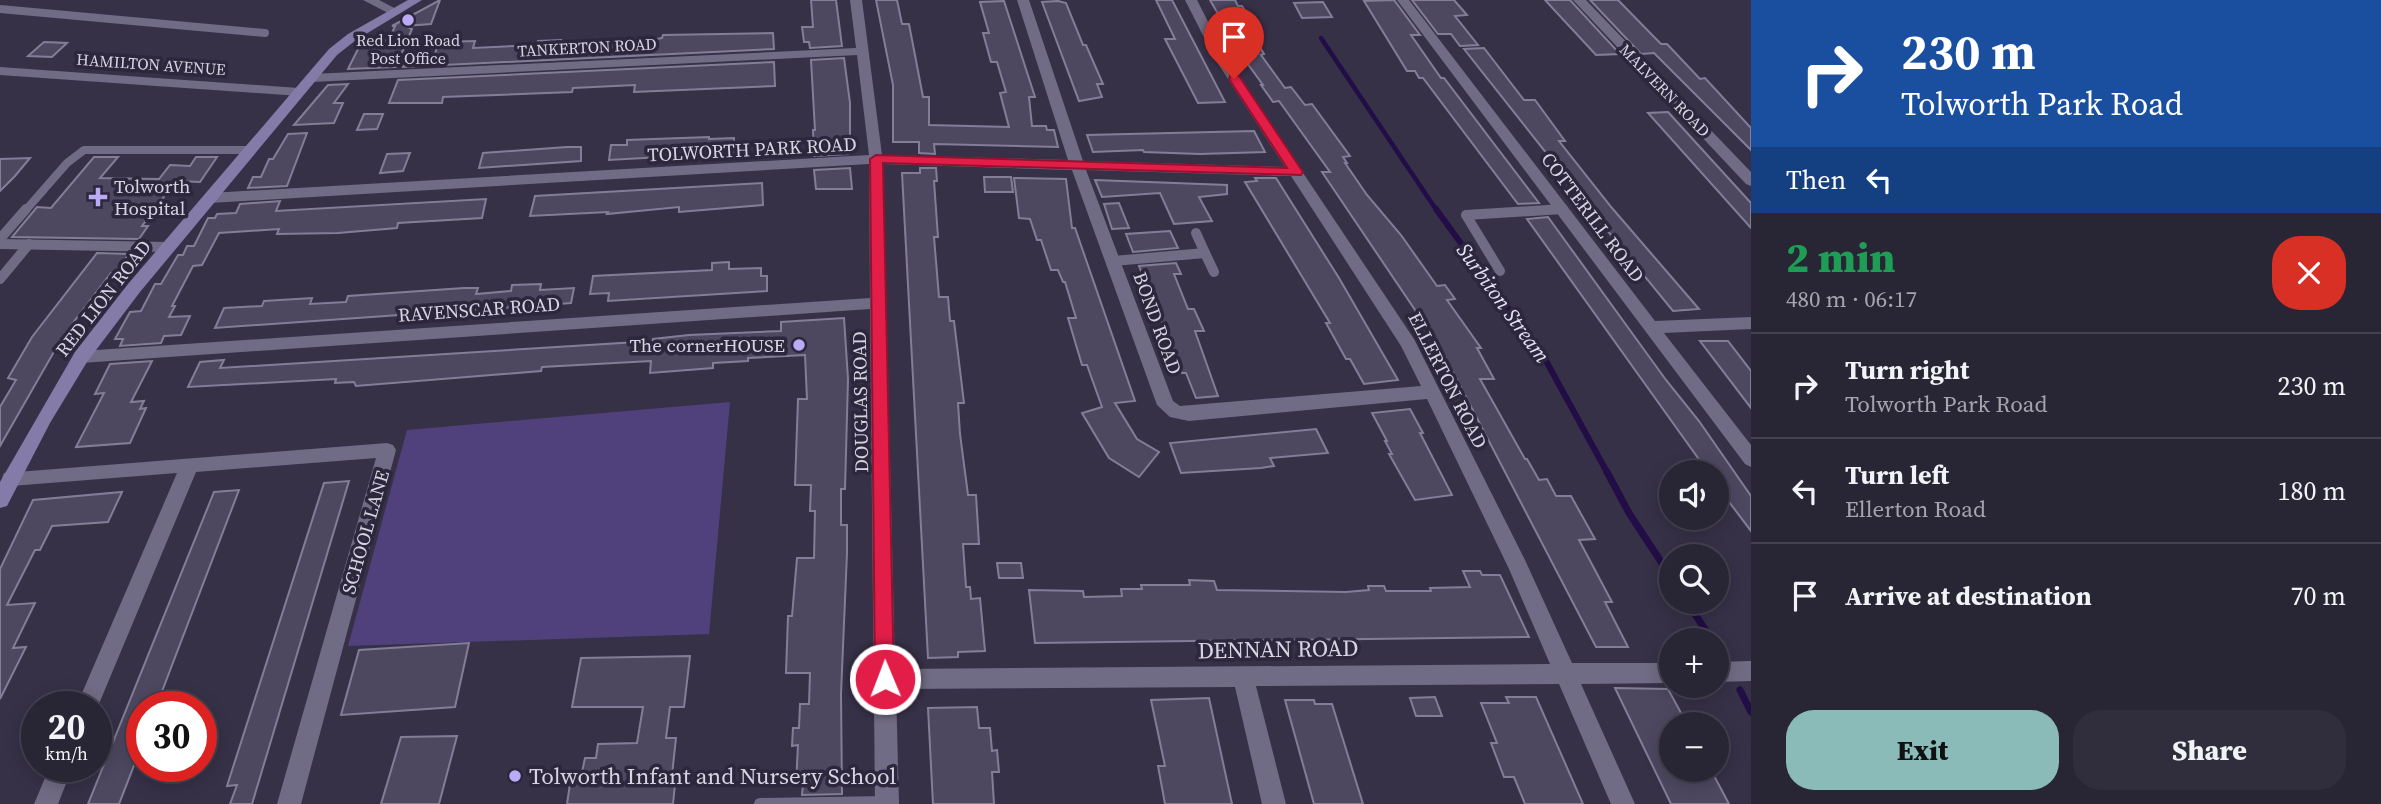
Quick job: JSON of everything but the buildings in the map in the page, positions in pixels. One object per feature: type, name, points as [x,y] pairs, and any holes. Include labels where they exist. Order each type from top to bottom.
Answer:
[{"type":"street","points":[[369,0],[396,12]]},
{"type":"street","name":"RED LION ROAD","points":[[0,500],[81,357],[169,247],[341,45],[416,0]]},
{"type":"street","name":"DOUGLAS ROAD","points":[[856,0],[876,159],[887,803]]},
{"type":"street","name":"BOND ROAD","points":[[1023,0],[1077,165],[1166,405],[1176,412],[1189,414],[1433,392]]},
{"type":"street","name":"ELLERTON ROAD","points":[[1191,0],[1221,59],[1408,343],[1518,566],[1623,804]]},
{"type":"street","name":"COTTERILL ROAD","points":[[1403,0],[1751,459]]},
{"type":"street","name":"MALVERN ROAD","points":[[1579,0],[1751,181]]},
{"type":"street","name":"TANKERTON ROAD","points":[[312,78],[864,51]]},
{"type":"street","name":"HAMILTON AVENUE","points":[[0,71],[299,92]]},
{"type":"street","name":"TOLWORTH PARK ROAD","points":[[210,198],[876,159],[1297,172]]},
{"type":"street","name":"RAVENSCAR ROAD","points":[[81,357],[880,303]]},
{"type":"street","points":[[1652,327],[1751,323]]},
{"type":"street","name":"SCHOOL LANE","points":[[12,478],[387,450],[289,804]]},
{"type":"street","points":[[94,691],[189,466]]},
{"type":"street","points":[[1729,672],[1751,671]]},
{"type":"street","name":"DENNAN ROAD","points":[[885,679],[1659,673]]},
{"type":"street","points":[[1243,676],[1274,804]]},
{"type":"street","points":[[46,804],[55,782]]},
{"type":"lane","points":[[0,9],[265,33]]},
{"type":"lane","points":[[0,242],[75,155],[84,150],[250,150]]},
{"type":"lane","points":[[1500,271],[1466,215],[1563,209]]},
{"type":"lane","points":[[1196,233],[1214,272]]},
{"type":"lane","points":[[0,242],[169,247]]},
{"type":"lane","points":[[0,279],[29,244]]},
{"type":"lane","points":[[1113,261],[1205,253]]},
{"type":"lane","points":[[760,804],[887,803]]},
{"type":"shaded area","points":[[730,402],[709,634],[348,646],[407,430]]},
{"type":"waterway","name":"Surbiton Stream","points":[[1321,38],[1437,211]]},
{"type":"waterway","name":"Surbiton Stream","points":[[1436,209],[1545,359],[1608,474]]},
{"type":"waterway","name":"Surbiton Stream","points":[[1607,472],[1629,513],[1659,559]]},
{"type":"waterway","name":"Surbiton Stream","points":[[1695,614],[1704,628]]},
{"type":"waterway","name":"Surbiton Stream","points":[[1740,690],[1751,712]]},
{"type":"place","name":"Red Lion Road Post Office","points":[[408,20]]},
{"type":"place","name":"Tolworth Hospital","points":[[98,197]]},
{"type":"place","name":"The cornerHOUSE","points":[[799,345]]},
{"type":"place","name":"Tolworth Infant and Nursery School","points":[[515,776]]},
{"type":"route","points":[[885,679],[876,159],[1297,172],[1234,79]]}]
